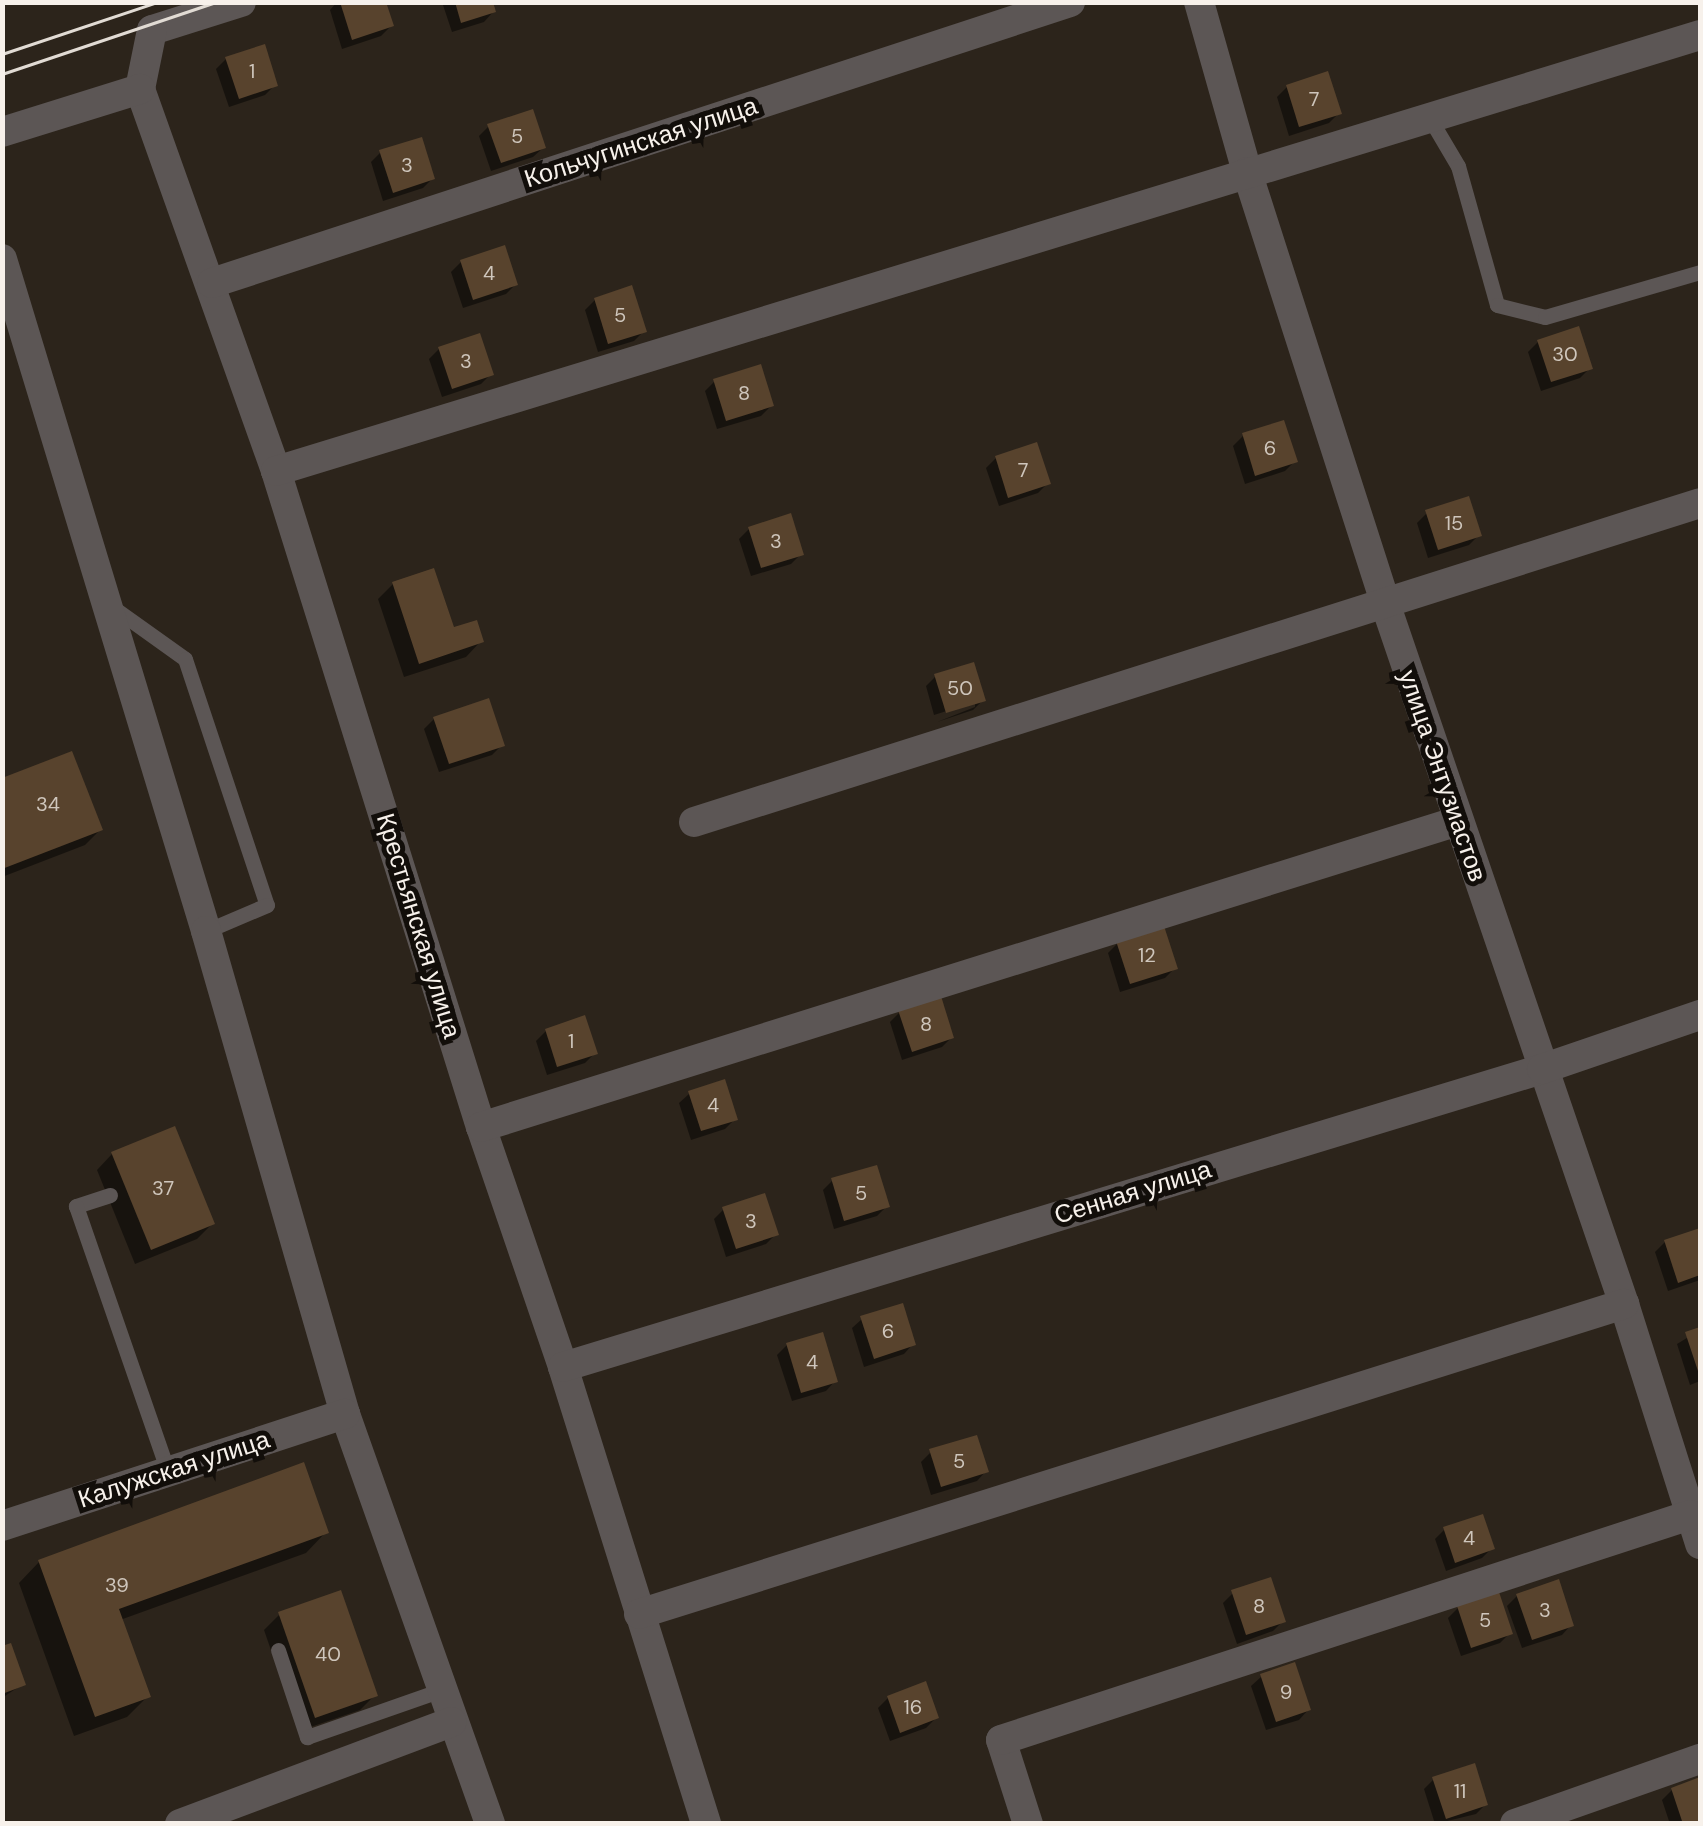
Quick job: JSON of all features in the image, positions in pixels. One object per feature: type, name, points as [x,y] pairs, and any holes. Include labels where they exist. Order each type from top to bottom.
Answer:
[{"type":"street","points":[[2,132],[140,89],[152,30],[242,2]]},
{"type":"street","name":"Кольчугинская улица","points":[[212,284],[1070,2]]},
{"type":"street","name":"улица Энтузиастов","points":[[1199,2],[1247,172],[1386,606],[1624,1304],[1700,1544]]},
{"type":"street","points":[[276,470],[1700,35]]},
{"type":"street","name":"Крестьянская улица","points":[[140,89],[276,470],[481,1127],[563,1367],[706,1824]]},
{"type":"street","points":[[2,259],[206,930],[345,1414],[490,1824]]},
{"type":"street","points":[[694,822],[1700,504]]},
{"type":"street","points":[[481,1127],[1458,821]]},
{"type":"street","name":"Сенная улица","points":[[563,1367],[1542,1068],[1700,1015]]},
{"type":"street","points":[[639,1614],[1624,1304]]},
{"type":"street","name":"Калужская улица","points":[[2,1526],[345,1414]]},
{"type":"street","points":[[1028,1824],[1001,1740],[1690,1515]]},
{"type":"street","points":[[180,1824],[244,1812],[452,1722]]},
{"type":"street","points":[[1515,1824],[1700,1759]]},
{"type":"lane","points":[[1428,117],[1458,166],[1497,305],[1545,317],[1700,272]]},
{"type":"lane","points":[[104,601],[185,659],[268,905],[206,930]]},
{"type":"lane","points":[[110,1195],[76,1206],[168,1472]]},
{"type":"lane","points":[[278,1650],[307,1737],[441,1690]]},
{"type":"building","points":[[340,2],[386,2],[394,26],[352,40]]},
{"type":"building","points":[[455,2],[493,2],[496,12],[461,23]]},
{"type":"building","points":[[265,44],[278,86],[239,99],[225,57]]},
{"type":"building","points":[[1328,71],[1342,114],[1299,127],[1286,85]]},
{"type":"building","points":[[533,109],[546,148],[501,163],[487,124]]},
{"type":"building","points":[[422,137],[435,179],[393,193],[379,150]]},
{"type":"building","points":[[505,245],[518,285],[473,300],[460,260]]},
{"type":"building","points":[[632,285],[647,332],[608,344],[594,298]]},
{"type":"building","points":[[1579,326],[1593,369],[1551,382],[1537,340]]},
{"type":"building","points":[[480,333],[494,375],[452,389],[438,347]]},
{"type":"building","points":[[761,364],[774,406],[726,421],[713,379]]},
{"type":"building","points":[[1284,420],[1298,462],[1255,476],[1242,433]]},
{"type":"building","points":[[1037,442],[1051,484],[1008,498],[995,456]]},
{"type":"building","points":[[1469,496],[1482,536],[1438,550],[1425,510]]},
{"type":"building","points":[[791,513],[804,555],[761,568],[748,527]]},
{"type":"building","points":[[434,568],[454,627],[477,620],[484,642],[419,664],[392,582]]},
{"type":"building","points":[[974,662],[986,701],[946,713],[934,674]]},
{"type":"building","points":[[489,698],[505,746],[449,764],[433,717]]},
{"type":"building","points":[[72,751],[103,830],[2,869],[2,778]]},
{"type":"building","points":[[1164,926],[1178,969],[1130,984],[1116,941]]},
{"type":"building","points":[[941,996],[954,1038],[912,1052],[898,1010]]},
{"type":"building","points":[[585,1015],[598,1054],[557,1067],[545,1029]]},
{"type":"building","points":[[725,1079],[738,1120],[701,1131],[688,1091]]},
{"type":"building","points":[[175,1126],[215,1224],[151,1250],[111,1152]]},
{"type":"building","points":[[877,1165],[890,1207],[844,1221],[831,1178]]},
{"type":"building","points":[[765,1193],[779,1235],[736,1249],[722,1207]]},
{"type":"building","points":[[1700,1228],[1700,1275],[1678,1283],[1664,1240]]},
{"type":"building","points":[[903,1303],[916,1345],[874,1359],[860,1316]]},
{"type":"building","points":[[1700,1327],[1700,1377],[1685,1332]]},
{"type":"building","points":[[823,1332],[838,1382],[801,1393],[786,1343]]},
{"type":"building","points":[[977,1435],[989,1472],[941,1487],[929,1449]]},
{"type":"building","points":[[304,1462],[329,1533],[119,1609],[151,1697],[95,1717],[38,1560]]},
{"type":"building","points":[[1483,1514],[1495,1549],[1455,1563],[1443,1527]]},
{"type":"building","points":[[1271,1577],[1286,1622],[1246,1635],[1231,1590]]},
{"type":"building","points":[[1559,1579],[1574,1626],[1532,1640],[1516,1594]]},
{"type":"building","points":[[341,1590],[378,1696],[315,1718],[278,1612]]},
{"type":"building","points":[[1499,1592],[1513,1634],[1471,1648],[1457,1606]]},
{"type":"building","points":[[11,1643],[26,1685],[2,1694],[2,1646]]},
{"type":"building","points":[[1295,1662],[1311,1710],[1276,1722],[1260,1674]]},
{"type":"building","points":[[926,1681],[939,1718],[900,1733],[887,1696]]},
{"type":"building","points":[[1475,1763],[1488,1805],[1446,1819],[1432,1777]]},
{"type":"building","points":[[1700,1777],[1700,1824],[1683,1824],[1671,1788]]},
{"type":"tram line","points":[[2,54],[157,2]]},
{"type":"tram line","points":[[2,74],[216,2]]}]
